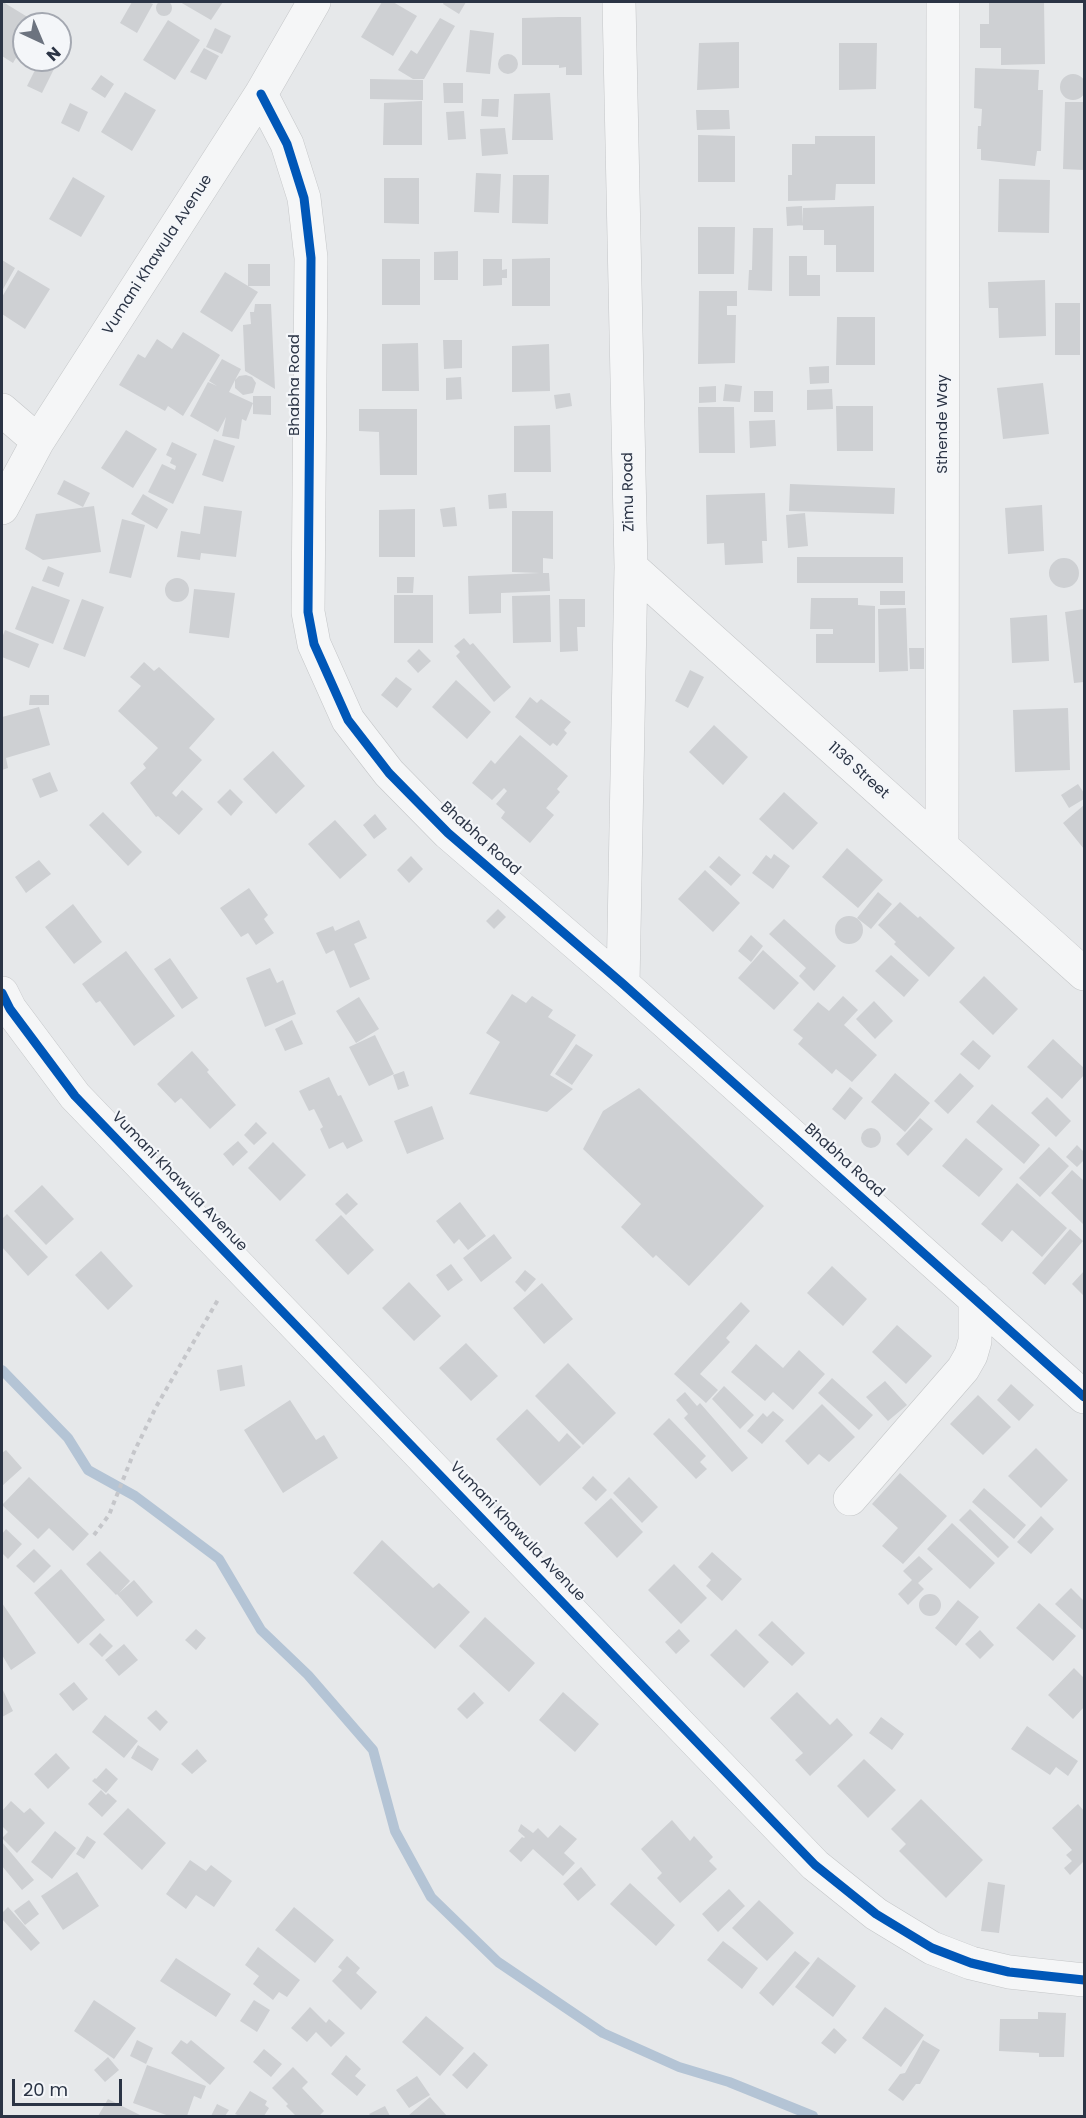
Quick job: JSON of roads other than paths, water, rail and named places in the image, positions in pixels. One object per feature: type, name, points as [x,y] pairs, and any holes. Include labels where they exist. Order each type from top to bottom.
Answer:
[{"type":"street","name":"Vumani Khawula Avenue","points":[[2,508],[38,441],[261,94],[314,2]]},
{"type":"street","name":"Zimu Road","points":[[619,2],[631,567],[623,984]]},
{"type":"street","name":"Sthende Way","points":[[942,846],[943,2]]},
{"type":"street","name":"Bhabha Road","points":[[261,94],[287,144],[304,198],[311,258],[308,612],[314,644],[348,720],[388,773],[448,833],[623,984],[1084,1397]]},
{"type":"street","points":[[2,410],[38,441]]},
{"type":"street","name":"1136 Street","points":[[631,567],[1084,974]]},
{"type":"street","name":"Vumani Khawula Avenue","points":[[2,993],[10,1009],[75,1096],[815,1865],[876,1914],[932,1948],[971,1963],[1009,1972],[1084,1980]]},
{"type":"street","points":[[850,1499],[963,1369],[971,1355],[975,1341],[975,1299]]},
{"type":"waterway","points":[[2,1370],[68,1438],[88,1470],[135,1496],[219,1559],[261,1630],[308,1675],[373,1750],[395,1831],[431,1897],[498,1962],[603,2033],[679,2067],[729,2082],[813,2116]]}]
